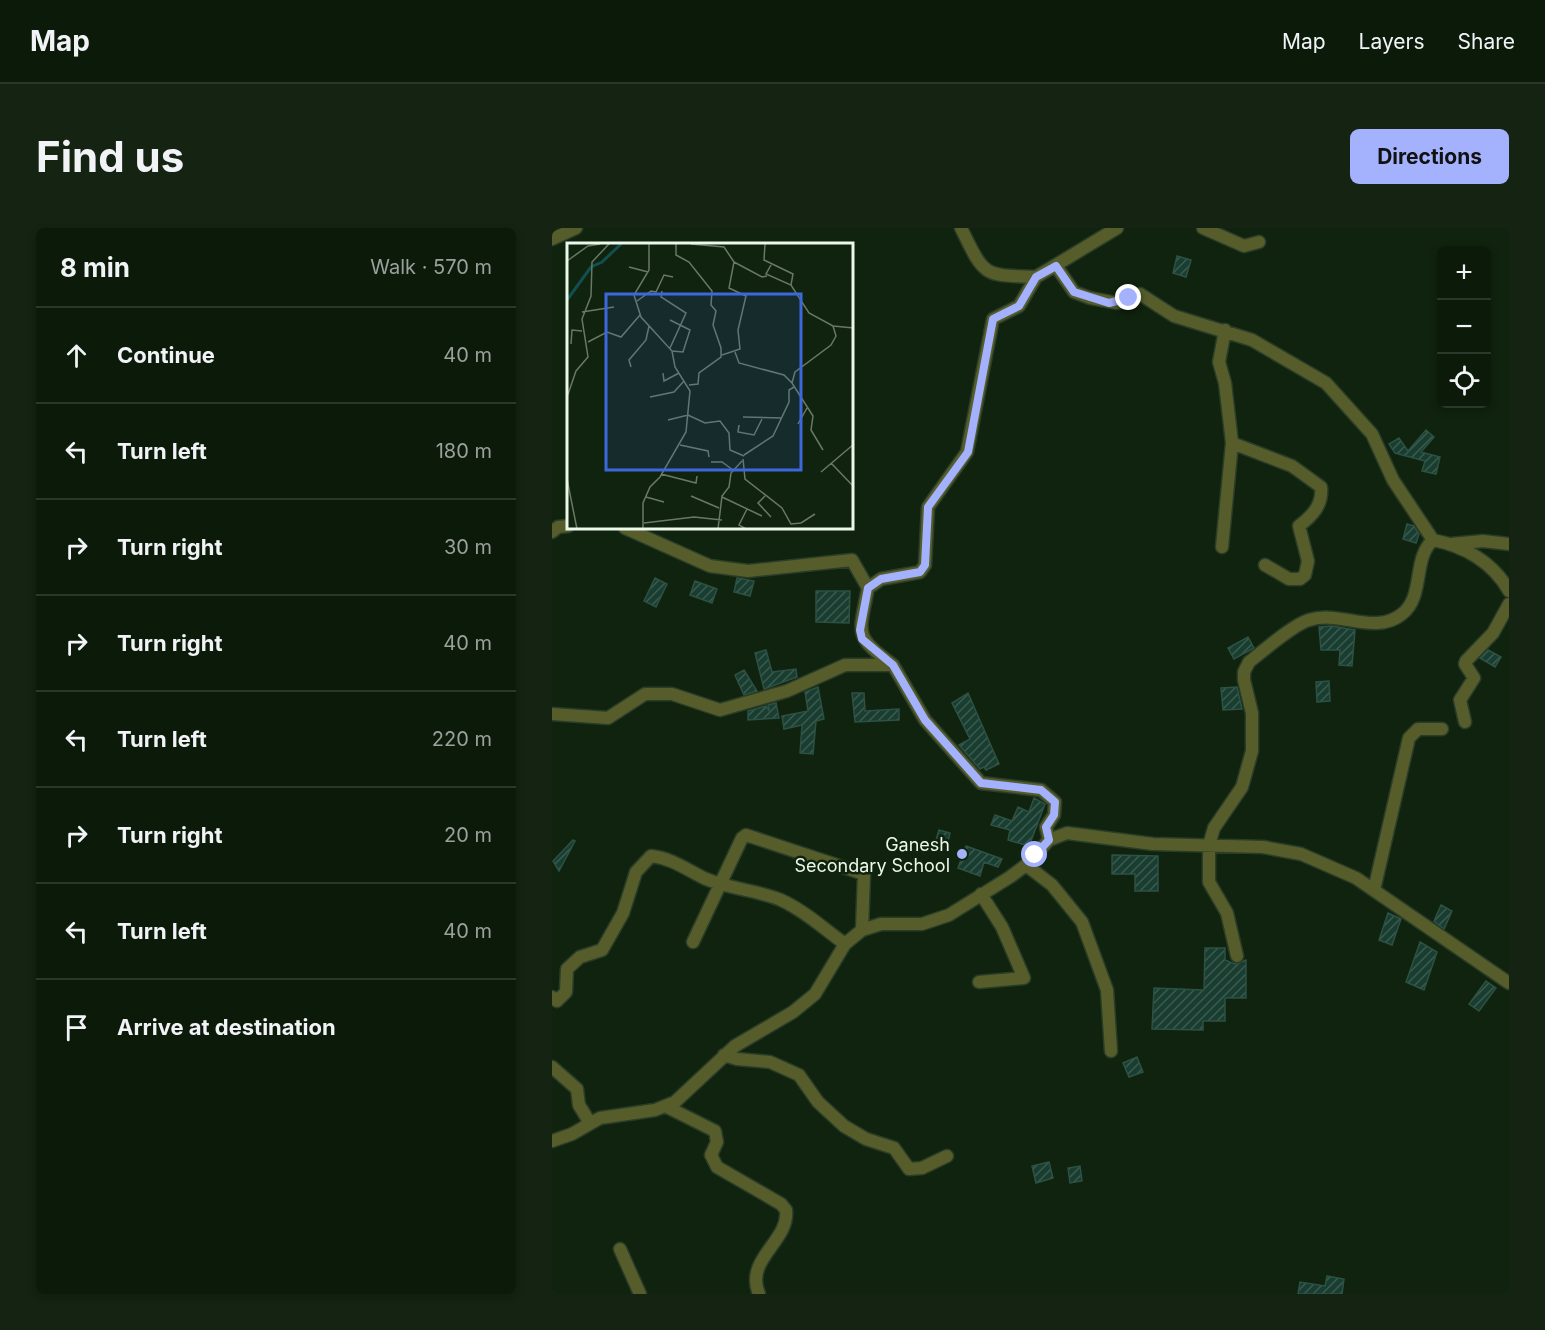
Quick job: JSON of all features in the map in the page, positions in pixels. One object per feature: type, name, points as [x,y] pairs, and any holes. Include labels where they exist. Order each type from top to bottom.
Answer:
[{"type":"street","points":[[552,238],[576,228]]},
{"type":"street","points":[[961,228],[978,263],[992,275],[1036,277]]},
{"type":"street","points":[[868,588],[881,579],[920,572],[925,565],[928,507],[968,452],[993,319],[1019,306],[1036,277],[1117,228]]},
{"type":"street","points":[[1203,228],[1244,246],[1259,242]]},
{"type":"street","points":[[1056,266],[1068,286],[1082,295],[1117,303],[1140,294],[1174,316],[1252,340],[1326,383],[1372,434],[1393,480],[1433,540],[1451,544],[1479,558],[1496,571],[1509,591]]},
{"type":"street","points":[[1222,547],[1232,443],[1225,383],[1219,362],[1225,330]]},
{"type":"street","points":[[1232,443],[1292,466],[1321,487],[1322,496],[1314,515],[1299,526],[1305,542],[1308,561],[1305,574],[1300,579],[1289,579],[1265,565]]},
{"type":"street","points":[[552,532],[558,527],[567,526]]},
{"type":"street","points":[[629,530],[710,566],[748,572],[852,560],[868,588],[860,630],[862,639],[893,665],[925,720],[981,783],[1041,790],[1055,802],[1054,815],[1046,827],[1049,840]]},
{"type":"street","points":[[1236,956],[1227,913],[1209,882],[1209,845],[1214,828],[1242,787],[1252,751],[1252,713],[1244,672],[1249,662],[1308,620],[1340,618],[1384,624],[1400,616],[1411,602],[1425,547],[1433,540]]},
{"type":"street","points":[[1451,544],[1483,541],[1509,544]]},
{"type":"street","points":[[1465,722],[1460,700],[1474,678],[1465,664],[1466,661],[1491,636],[1509,604]]},
{"type":"street","points":[[552,714],[608,718],[645,694],[672,694],[720,710],[788,691],[845,665],[893,665]]},
{"type":"street","points":[[1374,890],[1409,738],[1418,729],[1442,729]]},
{"type":"street","points":[[552,1141],[610,1115],[666,1107],[682,1097],[723,1055],[815,994],[845,945],[862,930],[881,924],[905,925],[936,920],[959,910],[1026,865],[1049,840],[1058,835],[1077,834],[1153,844],[1263,847],[1301,854],[1341,869],[1509,983]]},
{"type":"street","points":[[693,942],[742,838],[753,836],[864,874],[862,930]]},
{"type":"street","points":[[552,997],[557,1001],[566,992],[567,969],[580,957],[602,950],[623,913],[636,872],[651,856],[666,857],[719,883],[778,899],[802,911],[845,945]]},
{"type":"street","points":[[1026,865],[1052,885],[1083,922],[1107,990],[1111,1051]]},
{"type":"street","points":[[979,982],[1024,978],[1002,927],[981,894]]},
{"type":"street","points":[[723,1055],[737,1059],[770,1062],[799,1075],[818,1102],[844,1126],[866,1139],[894,1148],[909,1169],[922,1168],[947,1156]]},
{"type":"street","points":[[552,1067],[577,1089],[579,1105],[590,1123]]},
{"type":"street","points":[[666,1107],[714,1131],[717,1142],[711,1155],[717,1167],[781,1204],[786,1210],[785,1223],[756,1271],[755,1286],[759,1294]]},
{"type":"street","points":[[620,1250],[639,1294]]},
{"type":"building","points":[[1177,256],[1191,260],[1186,277],[1173,273]]},
{"type":"building","points":[[1426,430],[1434,437],[1421,452],[1440,457],[1436,474],[1422,471],[1425,461],[1395,453],[1389,444],[1399,438],[1408,451]]},
{"type":"building","points":[[1407,524],[1414,526],[1419,534],[1416,543],[1403,539]]},
{"type":"building","points":[[655,578],[667,584],[656,607],[644,601]]},
{"type":"building","points":[[737,578],[754,581],[750,596],[734,592]]},
{"type":"building","points":[[695,581],[717,589],[712,603],[690,595]]},
{"type":"building","points":[[816,591],[850,591],[849,623],[816,622]]},
{"type":"building","points":[[1332,626],[1355,630],[1352,666],[1339,665],[1340,650],[1321,650],[1319,627]]},
{"type":"building","points":[[1248,637],[1254,648],[1234,659],[1228,648]]},
{"type":"building","points":[[766,650],[772,672],[796,669],[797,677],[764,689],[755,653]]},
{"type":"building","points":[[1488,650],[1501,657],[1495,667],[1480,658]]},
{"type":"building","points":[[744,670],[757,691],[744,695],[735,675]]},
{"type":"building","points":[[1329,681],[1330,701],[1317,702],[1316,682]]},
{"type":"building","points":[[818,687],[824,719],[816,721],[813,754],[800,753],[802,725],[784,729],[782,716],[808,711],[805,692]]},
{"type":"building","points":[[1237,687],[1242,709],[1223,710],[1221,688]]},
{"type":"building","points":[[852,693],[864,693],[865,711],[899,709],[899,720],[855,722]]},
{"type":"building","points":[[968,693],[999,764],[986,770],[984,767],[980,769],[959,745],[970,739],[952,703]]},
{"type":"building","points":[[776,703],[779,718],[748,720],[748,711],[766,706],[770,712],[768,705]]},
{"type":"building","points":[[1034,798],[1045,804],[1029,846],[1008,840],[1010,830],[991,825],[995,815],[1012,821],[1018,807],[1029,812]]},
{"type":"building","points":[[939,830],[950,833],[946,849],[934,846]]},
{"type":"building","points":[[573,840],[575,841],[559,871],[553,861]]},
{"type":"building","points":[[966,846],[1002,859],[998,867],[984,862],[980,876],[958,868]]},
{"type":"building","points":[[1112,855],[1158,856],[1158,891],[1135,891],[1135,874],[1112,874]]},
{"type":"building","points":[[1441,905],[1452,911],[1444,929],[1434,921]]},
{"type":"building","points":[[1388,913],[1401,919],[1392,945],[1379,940]]},
{"type":"building","points":[[1420,942],[1437,952],[1424,990],[1406,982]]},
{"type":"building","points":[[1205,948],[1225,948],[1225,960],[1235,964],[1246,960],[1246,998],[1225,998],[1225,1021],[1203,1021],[1203,1030],[1152,1029],[1154,988],[1204,990]]},
{"type":"building","points":[[1486,981],[1496,988],[1479,1011],[1469,1004]]},
{"type":"building","points":[[1137,1057],[1143,1072],[1129,1077],[1123,1063]]},
{"type":"building","points":[[1049,1162],[1053,1178],[1036,1183],[1032,1166]]},
{"type":"building","points":[[1080,1166],[1082,1181],[1070,1183],[1068,1168]]},
{"type":"building","points":[[1327,1276],[1344,1279],[1342,1294],[1298,1294],[1300,1282],[1325,1286]]},
{"type":"place","name":"Ganesh Secondary School","points":[[962,854]]},
{"type":"route","points":[[1035,855],[1049,840],[1046,827],[1054,815],[1055,802],[1041,790],[981,783],[925,720],[893,665],[871,649],[862,639],[860,630],[868,588],[881,579],[920,572],[925,565],[928,507],[968,452],[993,319],[1019,306],[1036,277],[1056,266],[1074,292],[1109,303],[1117,303],[1129,298]]}]
